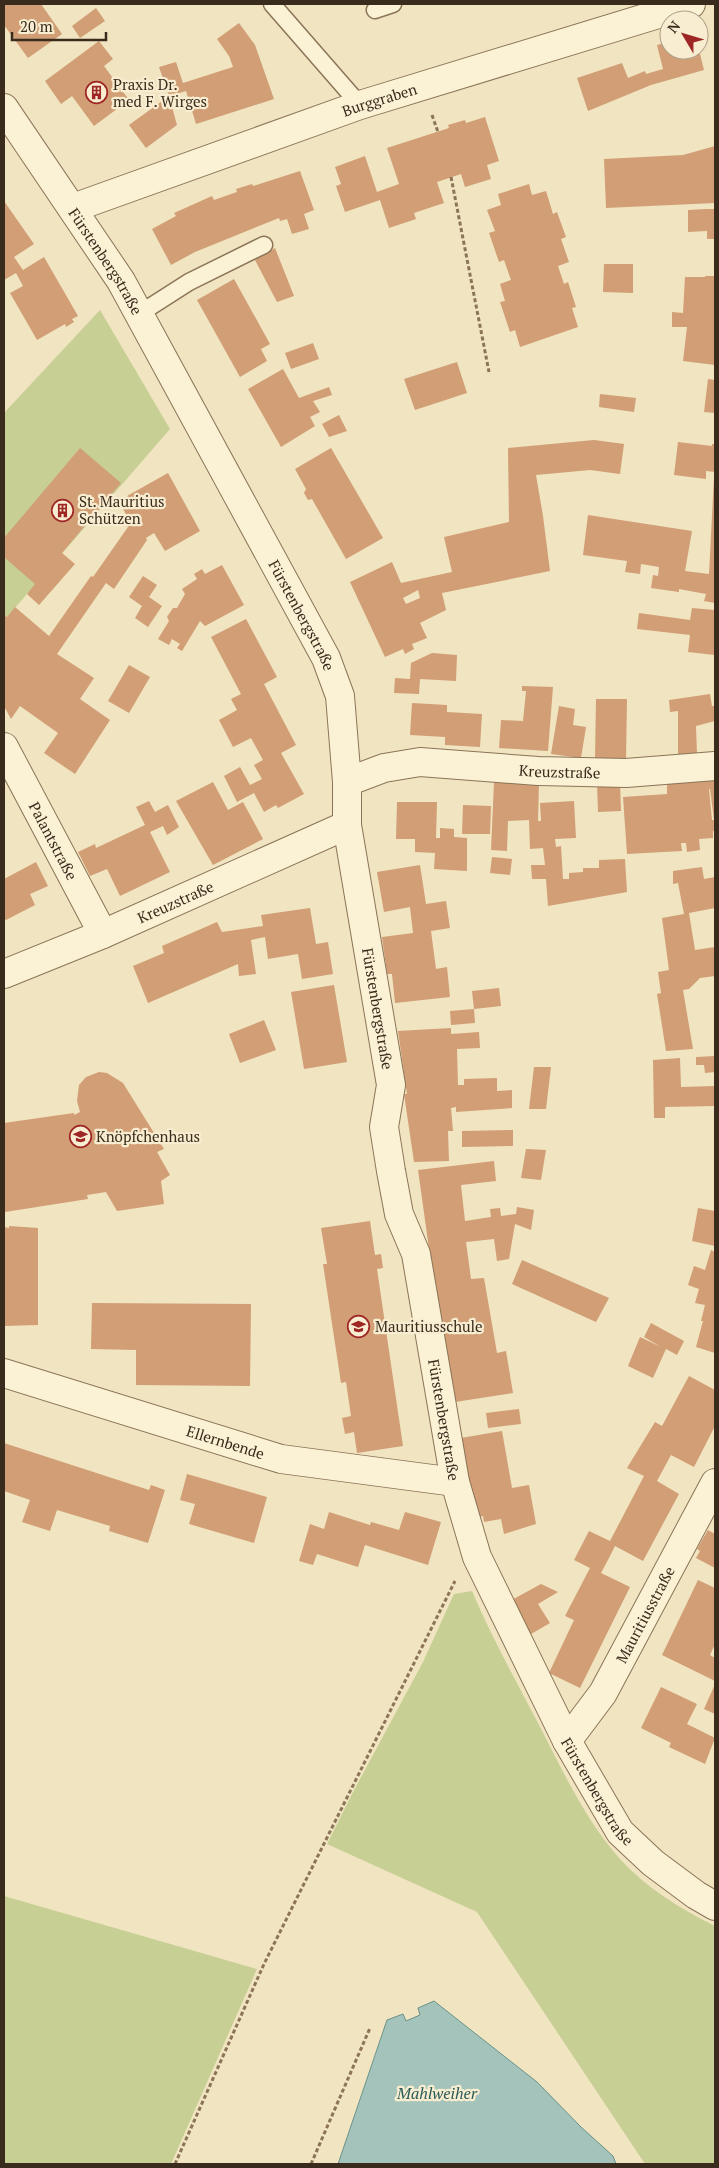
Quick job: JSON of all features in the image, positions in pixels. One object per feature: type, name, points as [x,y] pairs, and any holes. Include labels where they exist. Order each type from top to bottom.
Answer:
[{"type":"street","name":"Burggraben","points":[[73,208],[360,105],[691,4]]},
{"type":"street","name":"Fürstenbergstraße","points":[[4,108],[121,281],[326,658],[340,696],[347,782],[347,825],[391,1085],[384,1127],[390,1171],[399,1214],[416,1254],[455,1482],[477,1557],[567,1742],[620,1832],[654,1863],[696,1895],[715,1906]]},
{"type":"street","name":"Palantstraße","points":[[4,747],[103,934]]},
{"type":"street","name":"Kreuzstraße","points":[[347,782],[384,768],[420,762],[538,770],[626,773],[715,766]]},
{"type":"street","name":"Kreuzstraße","points":[[4,974],[103,934],[347,825]]},
{"type":"street","name":"Ellernbende","points":[[4,1373],[281,1459],[455,1482]]},
{"type":"street","name":"Mauritiusstraße","points":[[567,1742],[603,1693],[715,1483]]},
{"type":"lane","points":[[272,4],[360,105]]},
{"type":"lane","points":[[375,10],[394,4]]},
{"type":"lane","points":[[139,314],[189,282],[264,245]]},
{"type":"path","points":[[451,177],[490,372]]},
{"type":"path","points":[[175,2164],[264,1964],[458,1576],[477,1557]]},
{"type":"path","points":[[311,2164],[370,2028]]},
{"type":"green space","points":[[100,310],[170,429],[7,617],[4,614],[4,413]]},
{"type":"green space","points":[[472,1591],[495,1641],[565,1776],[607,1844],[630,1870],[641,1879],[677,1905],[715,1926],[715,2164],[645,2164],[477,1912],[327,1844],[423,1662],[454,1594]]},
{"type":"green space","points":[[4,1896],[257,1969],[171,2164],[4,2164]]},
{"type":"water","name":"Mahlweiher","points":[[434,2001],[537,2082],[581,2127],[613,2156],[616,2164],[338,2164],[387,2020],[403,2014],[406,2021],[420,2015],[418,2008]]},
{"type":"building","points":[[4,4],[41,4],[62,34],[28,58],[4,25]]},
{"type":"building","points":[[96,8],[105,21],[80,38],[72,26]]},
{"type":"building","points":[[239,23],[255,45],[274,99],[196,124],[186,91],[169,96],[159,67],[176,62],[183,83],[233,67],[229,56],[217,39]]},
{"type":"building","points":[[99,41],[113,59],[104,66],[129,100],[94,126],[72,96],[61,104],[45,81]]},
{"type":"building","points":[[661,60],[702,60],[704,70],[651,85],[588,111],[577,78],[622,63],[628,78],[645,71],[646,74],[663,69]]},
{"type":"building","points":[[169,96],[177,125],[146,148],[129,125]]},
{"type":"building","points":[[485,117],[499,161],[487,165],[491,179],[465,187],[461,174],[437,182],[444,203],[414,213],[416,219],[389,228],[380,200],[345,212],[336,186],[341,184],[335,167],[365,156],[377,192],[399,184],[387,148],[449,128],[448,125],[465,120],[466,123]]},
{"type":"building","points":[[715,146],[715,203],[606,208],[604,159],[683,155]]},
{"type":"building","points":[[300,171],[314,210],[304,214],[309,229],[292,234],[287,219],[280,221],[279,218],[195,252],[171,265],[152,229],[176,216],[174,213],[212,196],[214,200],[237,192],[236,189],[252,184],[253,186]]},
{"type":"building","points":[[529,184],[532,195],[546,191],[553,214],[557,212],[566,237],[561,239],[569,262],[558,266],[564,284],[568,282],[576,307],[572,308],[578,327],[520,347],[515,330],[510,332],[500,302],[505,301],[500,284],[511,280],[504,260],[499,262],[489,233],[495,231],[487,210],[501,205],[498,194]]},
{"type":"building","points":[[4,201],[34,244],[14,257],[23,270],[44,257],[78,316],[72,319],[74,322],[66,327],[65,324],[37,340],[10,293],[23,286],[16,273],[4,280]]},
{"type":"building","points":[[715,209],[715,239],[707,239],[707,231],[688,232],[688,210]]},
{"type":"building","points":[[275,248],[294,296],[277,302],[255,260]]},
{"type":"building","points":[[604,264],[633,264],[633,293],[603,292]]},
{"type":"building","points":[[715,276],[715,365],[683,361],[687,327],[672,327],[672,312],[683,313],[685,277]]},
{"type":"building","points":[[234,279],[270,344],[261,349],[267,361],[240,377],[197,300]]},
{"type":"building","points":[[313,343],[319,359],[291,369],[285,353]]},
{"type":"building","points":[[457,362],[467,393],[415,410],[404,379]]},
{"type":"building","points":[[283,369],[299,398],[329,387],[332,395],[313,401],[320,412],[310,417],[315,426],[281,447],[248,389]]},
{"type":"building","points":[[708,379],[715,380],[715,413],[704,412]]},
{"type":"building","points":[[600,394],[636,398],[634,412],[599,407]]},
{"type":"building","points":[[339,415],[347,431],[329,437],[322,424]]},
{"type":"building","points":[[594,440],[624,444],[620,474],[590,470],[536,475],[550,571],[442,593],[446,610],[420,623],[427,638],[412,644],[414,649],[405,654],[403,649],[385,657],[350,582],[392,562],[401,583],[452,572],[444,537],[509,522],[508,448]],"holes":[[[418,590],[420,598],[406,604],[403,598]]]},
{"type":"building","points":[[678,442],[712,446],[712,444],[715,444],[715,472],[706,471],[706,479],[674,475]]},
{"type":"building","name":"St. Mauritius Schützen","points":[[80,448],[121,483],[62,553],[75,564],[39,605],[27,594],[35,584],[4,557],[4,538]]},
{"type":"building","points":[[331,448],[383,538],[346,559],[312,499],[308,500],[304,493],[306,489],[295,469]]},
{"type":"building","points":[[168,473],[200,531],[165,551],[154,533],[146,538],[147,540],[114,589],[106,583],[57,654],[94,678],[80,699],[110,720],[75,774],[44,753],[58,733],[20,706],[11,719],[4,706],[4,614],[7,617],[15,607],[49,636],[128,527],[124,521],[127,516],[122,507],[131,503],[127,496]]},
{"type":"building","points":[[714,477],[715,603],[704,601],[706,594],[679,589],[679,592],[651,588],[653,575],[658,576],[659,567],[641,564],[640,574],[625,572],[627,561],[583,555],[588,515],[692,531],[685,571],[709,574]]},
{"type":"building","points":[[222,565],[244,605],[205,626],[200,621],[182,651],[177,648],[180,644],[172,639],[169,645],[158,639],[169,621],[167,617],[173,608],[177,608],[185,594],[182,589],[197,579],[194,574],[202,569],[205,574]]},
{"type":"building","points":[[143,576],[157,585],[149,597],[162,606],[148,627],[135,618],[142,606],[129,597]]},
{"type":"building","points":[[692,608],[715,610],[715,655],[688,652],[690,635],[637,629],[639,613],[690,620]]},
{"type":"building","points":[[246,619],[277,677],[264,684],[296,745],[281,753],[304,794],[278,808],[276,805],[264,812],[254,793],[237,802],[224,776],[240,767],[250,785],[262,779],[254,765],[263,760],[251,738],[233,747],[219,720],[237,710],[231,699],[241,694],[211,637]]},
{"type":"building","points":[[432,653],[457,655],[456,681],[420,679],[419,694],[394,693],[395,678],[410,679],[411,663]]},
{"type":"building","points":[[129,665],[150,677],[129,713],[108,701]]},
{"type":"building","points":[[522,686],[553,687],[548,751],[499,748],[501,720],[523,721],[526,691],[522,691]]},
{"type":"building","points":[[710,694],[712,706],[715,706],[715,721],[696,726],[697,754],[678,756],[678,711],[670,712],[669,700]]},
{"type":"building","points":[[596,699],[627,699],[626,760],[595,759]]},
{"type":"building","points":[[412,703],[447,705],[447,712],[482,714],[480,747],[445,745],[445,737],[410,735]]},
{"type":"building","points":[[559,706],[575,709],[573,725],[586,727],[581,758],[551,754]]},
{"type":"building","points":[[715,778],[715,831],[713,831],[713,838],[699,839],[700,850],[687,852],[686,843],[681,843],[682,851],[627,854],[623,797],[667,794],[667,784]],"holes":[[[710,789],[714,820],[712,820]]]},
{"type":"building","points":[[213,782],[228,810],[243,802],[263,839],[213,865],[176,801]]},
{"type":"building","points":[[494,782],[539,783],[538,821],[541,821],[540,803],[574,801],[576,838],[555,839],[556,847],[561,846],[563,879],[569,879],[569,873],[583,872],[583,868],[599,868],[599,860],[625,859],[627,892],[548,906],[546,879],[532,879],[531,865],[545,865],[543,848],[530,849],[529,820],[508,821],[507,851],[491,850]]},
{"type":"building","points":[[620,782],[621,811],[598,812],[597,783]]},
{"type":"building","points":[[149,801],[155,812],[168,805],[179,827],[167,835],[163,826],[150,832],[170,872],[120,896],[107,869],[90,876],[78,852],[95,844],[96,848],[145,825],[136,807]]},
{"type":"building","points":[[397,802],[437,802],[436,838],[440,838],[440,828],[454,829],[454,837],[467,838],[467,871],[434,869],[435,853],[415,852],[415,839],[396,839]]},
{"type":"building","points":[[463,805],[491,806],[490,834],[462,834]]},
{"type":"building","points":[[492,857],[512,859],[510,875],[490,873]]},
{"type":"building","points":[[36,862],[48,886],[30,894],[35,905],[6,920],[4,919],[4,879]]},
{"type":"building","points":[[420,865],[426,904],[446,901],[450,928],[431,931],[436,969],[447,967],[450,997],[395,1003],[392,974],[387,974],[382,937],[413,933],[410,907],[384,912],[377,872]]},
{"type":"building","points":[[702,867],[704,879],[715,877],[715,908],[689,913],[695,950],[715,947],[715,976],[700,978],[689,989],[683,990],[693,1049],[666,1051],[657,994],[661,993],[658,972],[669,970],[662,918],[684,914],[678,883],[673,884],[673,871]]},
{"type":"building","points":[[310,908],[316,944],[328,942],[333,974],[302,979],[298,954],[268,959],[265,937],[251,940],[256,974],[239,976],[238,964],[148,1003],[133,966],[164,953],[162,946],[217,922],[222,932],[263,926],[261,915]]},
{"type":"building","points":[[334,985],[347,1062],[304,1069],[291,992]]},
{"type":"building","points":[[499,988],[501,1006],[474,1009],[472,991]]},
{"type":"building","points":[[474,1009],[475,1023],[451,1025],[450,1011]]},
{"type":"building","points":[[264,1020],[276,1050],[240,1063],[229,1034]]},
{"type":"building","points":[[451,1028],[451,1034],[479,1032],[480,1048],[457,1049],[458,1085],[464,1085],[464,1079],[497,1078],[497,1091],[512,1090],[512,1108],[456,1112],[456,1107],[451,1108],[453,1131],[448,1131],[449,1161],[414,1162],[404,1094],[407,1094],[398,1031]]},
{"type":"building","points":[[715,1056],[715,1072],[705,1073],[704,1065],[696,1065],[696,1057]]},
{"type":"building","points":[[680,1058],[681,1087],[715,1086],[715,1106],[665,1107],[665,1118],[654,1118],[653,1060]]},
{"type":"building","points":[[534,1067],[551,1067],[546,1109],[529,1109]]},
{"type":"building","name":"Knöpfchenhaus","points":[[99,1072],[107,1073],[123,1083],[164,1149],[157,1152],[170,1175],[161,1181],[164,1204],[117,1211],[106,1192],[87,1195],[88,1199],[5,1212],[4,1123],[74,1113],[74,1115],[80,1112],[77,1101],[79,1085],[86,1077]]},
{"type":"building","points":[[513,1130],[513,1146],[462,1147],[462,1131]]},
{"type":"building","points":[[526,1149],[546,1150],[541,1180],[521,1178]]},
{"type":"building","points":[[494,1161],[496,1181],[461,1185],[465,1221],[491,1217],[490,1209],[500,1208],[501,1216],[516,1214],[517,1207],[534,1210],[531,1230],[515,1224],[509,1259],[497,1261],[494,1239],[466,1242],[471,1279],[484,1278],[497,1353],[506,1351],[513,1393],[455,1402],[434,1284],[418,1170]]},
{"type":"building","points":[[698,1208],[715,1211],[715,1246],[692,1241]]},
{"type":"building","name":"Mauritiusschule","points":[[370,1221],[375,1255],[381,1254],[383,1268],[377,1269],[403,1446],[357,1453],[354,1432],[345,1434],[342,1418],[351,1416],[346,1382],[341,1383],[323,1264],[327,1264],[321,1228]]},
{"type":"building","points":[[9,1226],[38,1228],[38,1325],[4,1326],[4,1227],[9,1228]]},
{"type":"building","points":[[711,1250],[715,1252],[715,1353],[696,1347],[705,1305],[695,1303],[699,1289],[688,1285],[694,1266],[705,1270]]},
{"type":"building","points":[[522,1260],[609,1298],[596,1322],[512,1284]]},
{"type":"building","points":[[92,1303],[251,1304],[250,1386],[136,1385],[136,1350],[91,1349]]},
{"type":"building","points":[[651,1323],[684,1341],[677,1355],[666,1349],[653,1378],[628,1366],[640,1337],[661,1347],[644,1337]]},
{"type":"building","points":[[689,1376],[715,1390],[715,1426],[694,1467],[671,1455],[657,1481],[679,1494],[643,1561],[615,1546],[601,1573],[630,1587],[580,1688],[549,1673],[574,1620],[565,1616],[590,1568],[574,1560],[589,1531],[610,1541],[644,1476],[627,1468],[655,1422],[662,1426]]},
{"type":"building","points":[[519,1409],[521,1424],[488,1428],[486,1413]]},
{"type":"building","points":[[502,1431],[512,1488],[529,1485],[536,1524],[504,1534],[501,1519],[484,1522],[483,1516],[475,1518],[461,1438]]},
{"type":"building","points":[[4,1443],[149,1490],[151,1485],[165,1490],[148,1543],[109,1531],[110,1526],[57,1510],[50,1531],[22,1522],[30,1500],[4,1491]]},
{"type":"building","points":[[187,1474],[267,1497],[254,1543],[189,1524],[195,1504],[180,1500]]},
{"type":"building","points":[[329,1512],[370,1525],[371,1522],[399,1530],[405,1512],[441,1522],[428,1565],[365,1545],[358,1567],[317,1554],[313,1565],[299,1561],[310,1524],[324,1529]]},
{"type":"building","points":[[708,1530],[715,1534],[715,1568],[696,1558],[700,1551],[697,1549]]},
{"type":"building","points":[[698,1580],[715,1588],[715,1644],[710,1655],[715,1658],[715,1681],[662,1655]]},
{"type":"building","points":[[541,1584],[558,1592],[538,1604],[550,1623],[526,1637],[506,1603]]},
{"type":"building","points":[[715,1684],[715,1714],[704,1709]]},
{"type":"building","points":[[661,1687],[697,1704],[687,1724],[715,1738],[705,1764],[669,1747],[671,1743],[641,1728]]},
{"type":"place","name":"Praxis Dr. med F. Wirges","points":[[97,93]]},
{"type":"place","name":"St. Mauritius Schützen","points":[[63,510]]},
{"type":"place","name":"Knöpfchenhaus","points":[[80,1136]]},
{"type":"place","name":"Mauritiusschule","points":[[359,1326]]}]
